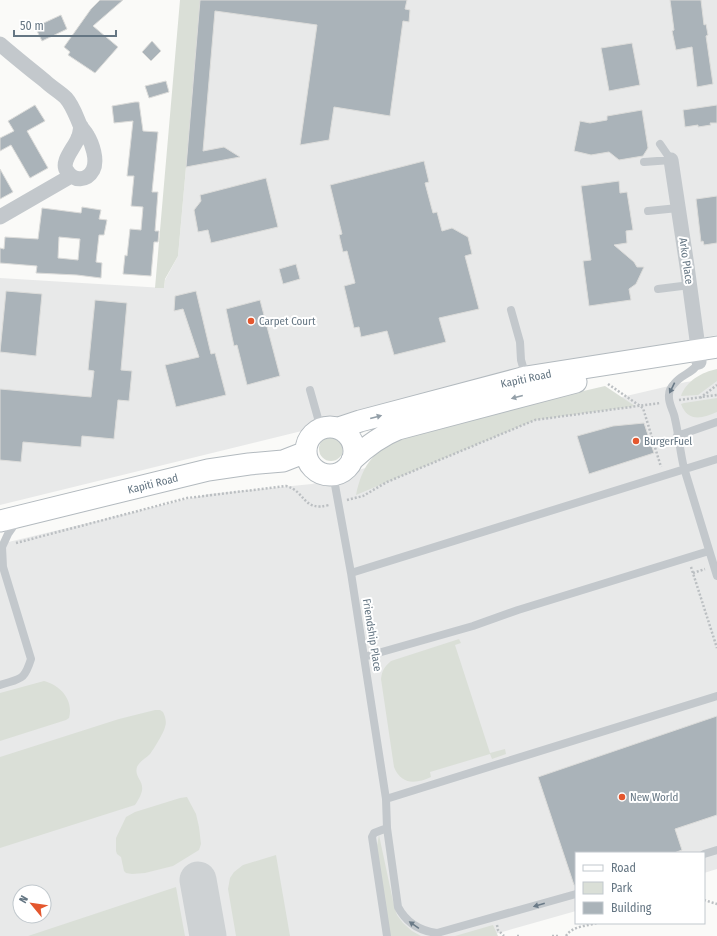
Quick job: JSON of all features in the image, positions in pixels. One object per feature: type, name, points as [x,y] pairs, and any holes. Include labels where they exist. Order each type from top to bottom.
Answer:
[{"type":"main road","name":"Kapiti Road","points":[[330,428],[360,422],[526,378],[708,355]]},
{"type":"main road","name":"Kapiti Road","points":[[352,460],[376,439],[398,429],[555,387],[708,355]]},
{"type":"main road","points":[[526,378],[555,387]]},
{"type":"main road","points":[[330,428],[349,436],[352,441],[354,454],[350,464],[343,470],[333,474],[327,474],[314,469],[310,464],[306,452],[310,438],[330,428]]},
{"type":"main road","name":"Kapiti Road","points":[[0,521],[208,470],[249,464],[283,462],[306,452]]},
{"type":"street","points":[[0,44],[66,99],[76,113],[93,148],[95,167],[91,174],[85,178],[75,179],[66,170],[65,165],[78,138],[81,126]]},
{"type":"street","name":"Arko Place","points":[[672,160],[690,285],[708,355]]},
{"type":"street","points":[[0,217],[71,176]]},
{"type":"lane","points":[[660,144],[672,160]]},
{"type":"lane","points":[[644,162],[672,160]]},
{"type":"lane","points":[[648,211],[678,208]]},
{"type":"lane","points":[[658,289],[690,285]]},
{"type":"lane","points":[[511,310],[520,342],[526,378]]},
{"type":"lane","points":[[708,355],[696,369],[687,372],[676,381],[670,391],[669,401],[675,418],[677,436],[684,468],[717,574]]},
{"type":"lane","points":[[310,390],[330,428]]},
{"type":"lane","points":[[677,436],[717,422]]},
{"type":"lane","points":[[351,573],[684,468],[717,459]]},
{"type":"lane","name":"Friendship Place","points":[[333,474],[351,573],[386,799],[387,828],[398,907],[406,918],[420,929],[437,933],[575,894]]},
{"type":"lane","points":[[0,685],[22,678],[31,659],[3,573],[2,547],[12,528],[23,515]]},
{"type":"lane","points":[[364,657],[473,626],[518,610],[709,551]]},
{"type":"lane","points":[[386,799],[717,696]]},
{"type":"lane","points":[[387,828],[374,833],[372,837],[387,936]]},
{"type":"lane","points":[[705,854],[717,850]]},
{"type":"path","points":[[608,384],[643,408],[664,475]]},
{"type":"path","points":[[699,398],[717,385]]},
{"type":"path","points":[[680,400],[717,395]]},
{"type":"path","points":[[353,498],[363,496],[387,482],[535,420],[663,402]]},
{"type":"path","points":[[11,544],[194,496],[286,486],[293,488],[310,505],[314,507],[326,506]]},
{"type":"path","points":[[688,557],[717,648]]},
{"type":"path","points":[[705,900],[717,904]]},
{"type":"path","points":[[566,936],[569,931],[575,928],[593,924]]},
{"type":"path","points":[[552,936],[560,936]]},
{"type":"shaded area","points":[[201,0],[717,0],[717,335],[558,368],[0,505],[0,278],[164,288],[165,280],[178,256]]},
{"type":"shaded area","points":[[717,378],[717,869],[705,873],[705,852],[575,852],[575,911],[488,936],[0,936],[0,544],[209,494],[312,484],[528,419],[686,382]]},
{"type":"green space","points":[[180,0],[201,0],[178,256],[165,279],[164,288],[155,288]]},
{"type":"green space","points":[[717,369],[717,381],[698,395],[681,396],[683,391],[695,378],[706,372]]},
{"type":"green space","points":[[605,386],[635,406],[535,420],[356,495],[361,477],[369,462],[387,445],[396,440]]},
{"type":"green space","points":[[717,398],[717,412],[701,417],[688,414],[681,404],[684,403]]},
{"type":"green space","points":[[331,437],[339,441],[343,449],[339,457],[331,461],[323,457],[319,449],[323,441]]},
{"type":"green space","points":[[459,639],[461,643],[455,645],[490,753],[505,749],[506,754],[492,759],[490,754],[430,772],[431,777],[420,781],[415,782],[405,780],[397,773],[394,767],[381,679],[383,671],[391,661]]},
{"type":"green space","points":[[44,681],[55,686],[68,699],[70,711],[69,718],[0,741],[0,693]]},
{"type":"green space","points":[[160,710],[163,712],[166,719],[166,725],[152,752],[139,763],[137,767],[136,772],[141,782],[142,791],[135,805],[0,848],[0,757],[119,719]]},
{"type":"green space","points":[[187,797],[196,814],[199,827],[201,844],[199,850],[173,866],[145,873],[126,873],[124,871],[121,857],[116,851],[116,838],[126,817],[135,812]]},
{"type":"green space","points":[[379,835],[397,915],[412,931],[421,936],[388,936],[376,851]]},
{"type":"green space","points":[[276,855],[290,936],[236,936],[228,889],[230,878],[234,872],[243,865]]},
{"type":"green space","points":[[176,887],[185,936],[28,936]]},
{"type":"green space","points":[[493,925],[498,936],[455,936]]},
{"type":"building","points":[[100,0],[123,0],[93,26],[118,47],[95,73],[68,55],[70,52],[64,47],[91,9]]},
{"type":"building","points":[[200,0],[407,0],[405,9],[410,10],[409,22],[403,21],[390,116],[334,107],[329,140],[300,145],[317,25],[215,11],[203,151],[224,147],[240,157],[186,167]]},
{"type":"building","points":[[670,0],[701,0],[704,25],[706,24],[708,35],[706,36],[713,84],[697,87],[692,47],[676,50],[672,31],[674,30]]},
{"type":"building","points":[[61,15],[67,29],[42,41],[35,27]]},
{"type":"building","points":[[152,41],[161,51],[151,61],[142,52]]},
{"type":"building","points":[[632,43],[640,85],[609,91],[601,48]]},
{"type":"building","points":[[166,81],[169,92],[149,98],[145,86]]},
{"type":"building","points":[[139,102],[143,131],[158,132],[152,192],[158,192],[155,231],[159,231],[158,242],[154,242],[151,276],[123,274],[130,229],[141,230],[143,207],[131,206],[134,176],[127,176],[133,121],[114,123],[112,106]]},
{"type":"building","points":[[35,105],[45,121],[27,131],[48,168],[30,178],[11,145],[0,151],[0,138],[14,131],[8,121]]},
{"type":"building","points":[[717,105],[717,123],[710,123],[711,125],[698,127],[698,125],[685,127],[683,110]]},
{"type":"building","points":[[642,110],[648,148],[643,156],[619,160],[609,152],[591,155],[574,151],[580,121],[590,123],[607,120],[607,116]]},
{"type":"building","points":[[424,161],[429,182],[425,183],[433,213],[437,212],[442,231],[452,228],[468,237],[472,254],[465,256],[479,309],[439,318],[446,342],[394,355],[387,331],[361,337],[359,327],[354,328],[344,286],[355,283],[347,251],[343,252],[339,235],[342,234],[330,185]]},
{"type":"building","points":[[0,169],[13,192],[0,199]]},
{"type":"building","points":[[266,178],[278,227],[211,243],[208,230],[198,232],[194,210],[201,201],[200,195]]},
{"type":"building","points":[[619,181],[620,193],[627,192],[633,230],[626,231],[627,243],[614,245],[634,262],[637,267],[644,267],[636,284],[629,289],[631,300],[589,306],[583,261],[591,260],[581,186]]},
{"type":"building","points":[[717,196],[717,243],[704,245],[703,241],[701,242],[696,199]]},
{"type":"building","points":[[82,207],[101,210],[99,219],[107,220],[104,235],[99,235],[96,262],[102,263],[101,278],[36,273],[37,266],[0,263],[0,248],[4,249],[5,237],[38,239],[42,208],[81,213]],"holes":[[[59,237],[80,239],[78,260],[58,258]]]},
{"type":"building","points":[[296,264],[300,279],[283,284],[279,269]]},
{"type":"building","points":[[6,291],[42,294],[36,356],[0,352]]},
{"type":"building","points":[[196,291],[211,354],[215,353],[226,395],[176,407],[165,365],[199,357],[183,309],[174,311],[175,296]]},
{"type":"building","points":[[95,300],[127,303],[121,370],[132,371],[129,401],[118,400],[114,439],[82,436],[81,447],[23,442],[21,462],[0,460],[0,389],[91,397],[94,371],[88,370]]},
{"type":"building","points":[[260,300],[280,376],[247,385],[237,345],[234,346],[226,309]]},
{"type":"building","points":[[644,423],[654,453],[589,474],[577,436],[613,426]]},
{"type":"building","points":[[717,716],[717,815],[675,829],[682,850],[677,852],[575,852],[574,885],[538,777]]},
{"type":"taxiway","points":[[198,880],[208,936]]},
{"type":"place","name":"Carpet Court","points":[[251,321]]},
{"type":"place","name":"BurgerFuel","points":[[636,441]]},
{"type":"place","name":"New World","points":[[622,797]]}]
